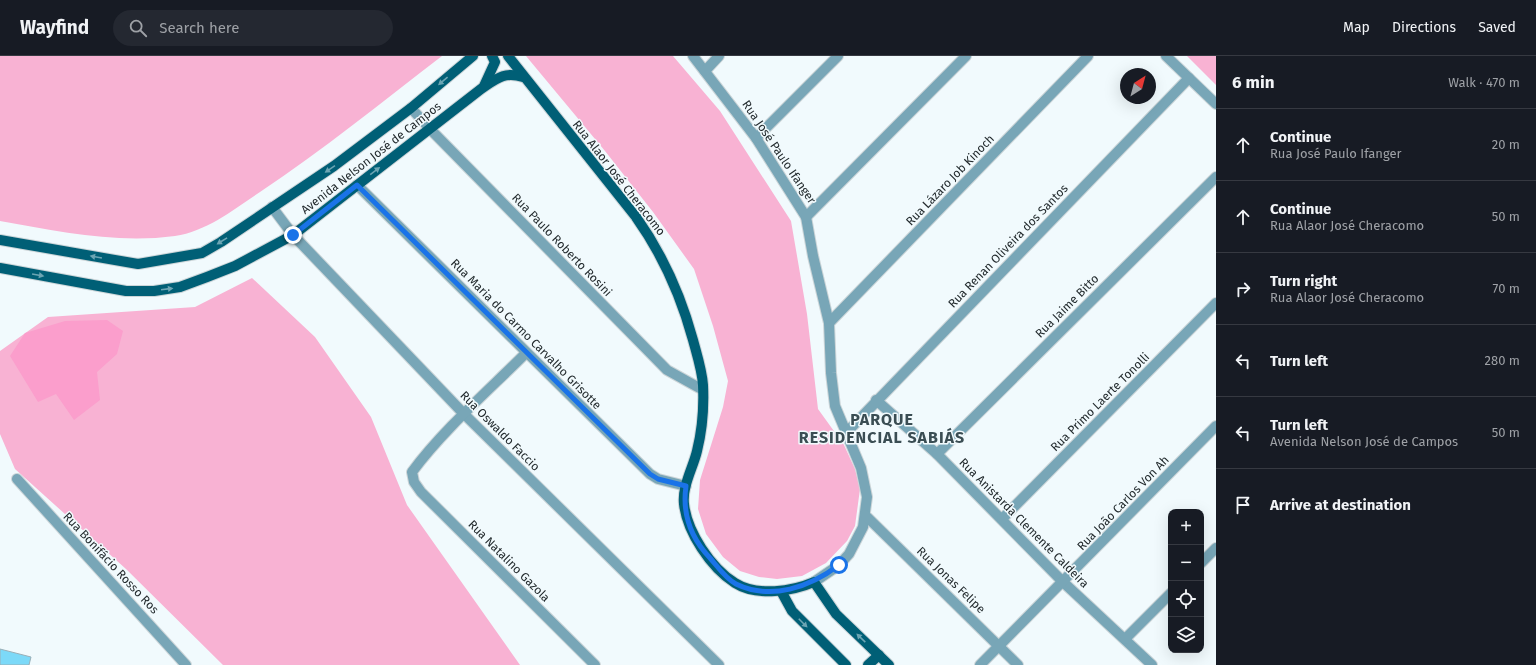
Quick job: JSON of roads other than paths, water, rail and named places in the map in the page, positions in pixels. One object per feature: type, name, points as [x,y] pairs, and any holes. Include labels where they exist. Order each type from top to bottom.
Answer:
[{"type":"main road","name":"Avenida Nelson José de Campos","points":[[0,240],[138,264],[202,253],[334,166],[411,108],[473,56]]},
{"type":"main road","points":[[482,88],[495,62],[492,56]]},
{"type":"main road","name":"Rua Alaor José Cheracomo","points":[[508,56],[523,77],[636,217],[652,241],[670,274],[686,314],[698,358],[703,390],[697,452],[686,486],[684,503],[689,527],[702,550],[735,584],[757,590],[781,591],[798,589],[814,582]]},
{"type":"main road","name":"Avenida Nelson José de Campos","points":[[0,268],[126,290],[154,291],[180,288],[235,266],[293,235],[482,88],[504,75],[512,74],[523,77]]},
{"type":"main road","points":[[814,582],[836,614],[889,665]]},
{"type":"main road","points":[[781,591],[792,612],[846,665]]},
{"type":"main road","points":[[868,665],[878,655]]},
{"type":"street","name":"Rua José Paulo Ifanger","points":[[693,56],[756,138],[806,216],[813,256],[829,323],[831,373],[835,406],[861,468],[867,497],[866,515],[857,541],[849,554],[839,565],[814,582]]},
{"type":"street","points":[[705,71],[719,56]]},
{"type":"street","points":[[756,138],[838,56]]},
{"type":"street","points":[[806,216],[966,56]]},
{"type":"street","name":"Rua Lázaro Job Kinoch","points":[[829,323],[1088,56]]},
{"type":"street","points":[[1166,56],[1216,104]]},
{"type":"street","name":"Rua Renan Oliveira dos Santos","points":[[846,433],[876,400],[1189,78]]},
{"type":"street","name":"Rua Paulo Roberto Rosini","points":[[411,108],[667,370],[703,390]]},
{"type":"street","name":"Rua Jaime Bitto","points":[[937,454],[1216,177]]},
{"type":"street","name":"Rua Maria do Carmo Carvalho Grisotte","points":[[357,185],[650,474],[658,479],[686,486]]},
{"type":"street","name":"Rua Oswaldo Faccio","points":[[272,207],[293,235],[464,414],[718,665]]},
{"type":"street","name":"Rua Primo Laerte Tonolli","points":[[1002,519],[1216,303]]},
{"type":"street","points":[[464,414],[526,353]]},
{"type":"street","name":"Rua Anistarda Clemente Caldeira","points":[[876,400],[937,454],[1063,582],[1152,665]]},
{"type":"street","name":"Rua Natalino Gazola","points":[[464,414],[412,472],[414,482],[421,492],[596,665]]},
{"type":"street","name":"Rua João Carlos Von Ah","points":[[980,665],[1216,426]]},
{"type":"street","name":"Rua Bonifácio Rosso Ros","points":[[17,480],[186,665]]},
{"type":"street","name":"Rua Jonas Felipe","points":[[866,515],[1018,665]]},
{"type":"street","points":[[1204,560],[1216,548]]},
{"type":"street","points":[[1125,639],[1168,596]]},
{"type":"district","name":"PARQUE RESIDENCIAL SABIÁS","points":[[882,428]]}]
